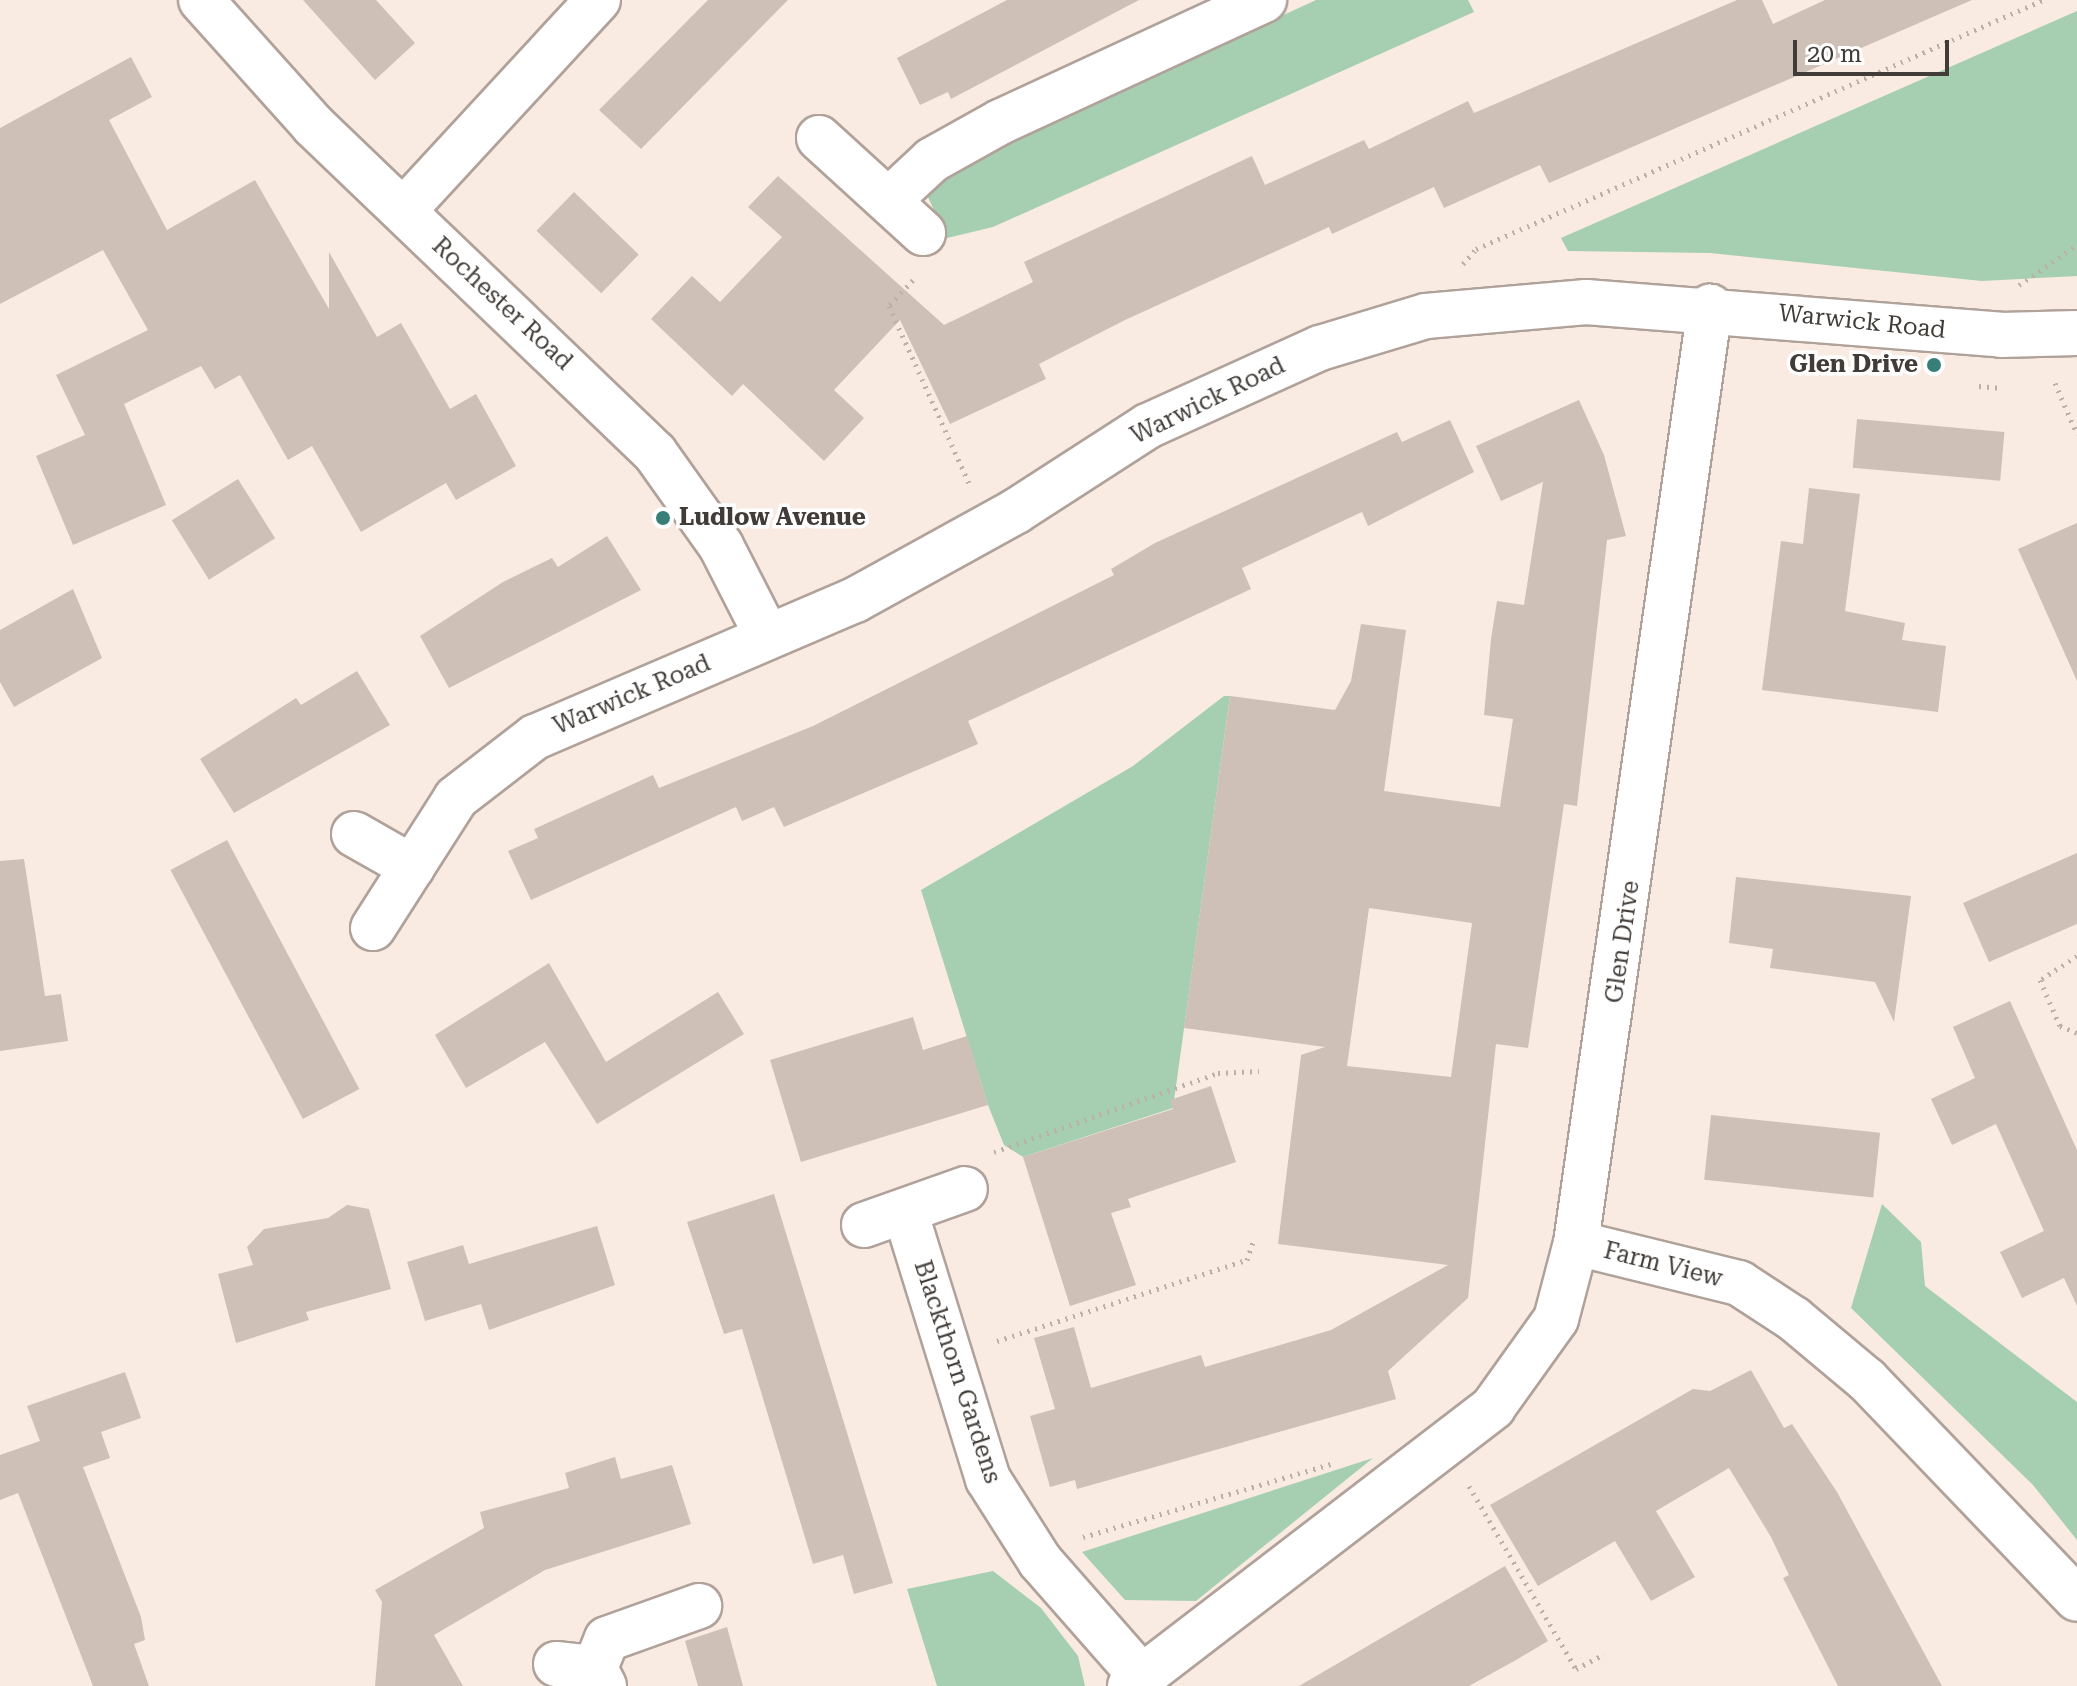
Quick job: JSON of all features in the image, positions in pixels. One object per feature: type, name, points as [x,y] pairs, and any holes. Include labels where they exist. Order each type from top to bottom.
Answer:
[{"type":"street","name":"Rochester Road","points":[[201,0],[313,125],[655,453],[721,546],[767,636]]},
{"type":"street","points":[[404,210],[598,0]]},
{"type":"street","points":[[889,200],[932,160],[1000,122],[1264,0]]},
{"type":"street","points":[[819,138],[923,233]]},
{"type":"street","name":"Warwick Road","points":[[373,928],[456,798],[535,737],[855,600],[989,526],[1148,426],[1320,348],[1414,320],[1586,302],[1710,307],[2001,335],[2077,333]]},
{"type":"street","name":"Glen Drive","points":[[1576,1243],[1710,307]]},
{"type":"street","points":[[354,834],[412,867]]},
{"type":"street","points":[[864,1225],[965,1189]]},
{"type":"street","name":"Blackthorn Gardens","points":[[905,1211],[988,1479],[1040,1561],[1136,1681]]},
{"type":"street","name":"Farm View","points":[[1136,1681],[1493,1407],[1528,1363],[1556,1319],[1576,1243],[1739,1283],[1794,1319],[1867,1380],[2077,1599]]},
{"type":"street","points":[[585,1672],[607,1639],[699,1606]]},
{"type":"path","points":[[1414,320],[1476,249],[2043,0]]},
{"type":"path","points":[[923,233],[929,264],[889,306],[989,526]]},
{"type":"path","points":[[2054,382],[2077,434]]},
{"type":"path","points":[[2077,956],[2040,980],[2060,1026],[2077,1033]]},
{"type":"path","points":[[965,1189],[975,1160],[1018,1141],[1218,1073],[1259,1071]]},
{"type":"path","points":[[950,1356],[1247,1260],[1253,1241]]},
{"type":"path","points":[[1444,1443],[1576,1669],[1604,1654]]},
{"type":"path","points":[[1040,1561],[1071,1541],[1352,1458]]},
{"type":"green space","points":[[1316,0],[1468,0],[1474,12],[993,227],[947,238],[927,195],[937,176]]},
{"type":"green space","points":[[2077,11],[2077,276],[1982,281],[1710,253],[1568,251],[1561,238]]},
{"type":"green space","points":[[1224,696],[1230,696],[1173,1108],[1023,1157],[1004,1145],[988,1105],[921,890],[1133,766]]},
{"type":"green space","points":[[1882,1204],[1921,1242],[1925,1286],[2077,1402],[2077,1540],[2033,1485],[1851,1308]]},
{"type":"green space","points":[[1373,1458],[1196,1601],[1125,1600],[1082,1552]]},
{"type":"green space","points":[[993,1571],[1041,1608],[1078,1656],[1085,1686],[937,1686],[907,1589]]},
{"type":"building","points":[[303,0],[376,0],[415,43],[375,80]]},
{"type":"building","points":[[708,0],[788,0],[641,149],[599,110]]},
{"type":"building","points":[[1007,0],[1139,0],[951,99],[948,92],[920,105],[897,58]]},
{"type":"building","points":[[1737,0],[1762,0],[1773,24],[1825,0],[1972,0],[1549,183],[1540,165],[1444,208],[1434,187],[1332,234],[1329,227],[1125,320],[1039,364],[1046,379],[950,424],[900,320],[834,390],[864,418],[824,461],[743,384],[732,396],[651,319],[692,276],[720,302],[782,237],[748,207],[778,176],[944,325],[1033,282],[1024,262],[1252,156],[1265,185],[1364,140],[1369,149],[1468,101],[1474,113]]},
{"type":"building","points":[[131,57],[152,97],[109,120],[167,230],[255,180],[329,309],[329,252],[377,337],[401,323],[450,409],[476,394],[516,466],[456,500],[446,483],[361,532],[312,446],[288,460],[240,375],[215,389],[201,366],[124,404],[166,505],[73,545],[36,456],[85,435],[56,375],[148,330],[103,250],[0,304],[0,128]]},
{"type":"building","points":[[574,192],[639,255],[601,293],[536,231]]},
{"type":"building","points":[[1579,400],[1604,455],[1626,536],[1607,540],[1577,806],[1564,804],[1528,1048],[1496,1044],[1468,1298],[1388,1371],[1396,1399],[1077,1489],[1075,1480],[1050,1487],[1030,1416],[1055,1409],[1034,1338],[1074,1327],[1091,1388],[1201,1355],[1205,1367],[1331,1330],[1448,1265],[1278,1244],[1301,1055],[1325,1047],[1184,1028],[1230,696],[1335,710],[1351,681],[1361,624],[1406,630],[1384,791],[1500,807],[1513,719],[1484,715],[1491,639],[1497,601],[1524,605],[1543,482],[1501,501],[1476,446]],"holes":[[[1369,908],[1472,923],[1451,1077],[1347,1066]]]},
{"type":"building","points":[[1857,419],[2004,432],[2000,481],[1853,468]]},
{"type":"building","points":[[1450,420],[1474,472],[1368,526],[1362,512],[1242,568],[1251,589],[968,721],[978,744],[784,827],[774,807],[742,821],[736,807],[531,900],[508,851],[538,838],[534,829],[653,775],[659,788],[813,726],[1114,575],[1111,569],[1155,543],[1397,432],[1402,442]]},
{"type":"building","points":[[238,479],[275,538],[209,580],[172,520]]},
{"type":"building","points":[[1809,488],[1860,494],[1845,611],[1905,623],[1902,640],[1946,646],[1938,712],[1762,690],[1781,541],[1803,544]]},
{"type":"building","points":[[2077,523],[2077,681],[2018,549]]},
{"type":"building","points":[[607,536],[641,590],[449,688],[420,636],[503,582],[552,558],[558,567]]},
{"type":"building","points":[[73,589],[102,658],[14,707],[0,682],[0,630]]},
{"type":"building","points":[[357,671],[390,725],[234,813],[200,759],[296,698],[301,705]]},
{"type":"building","points":[[227,840],[359,1089],[303,1119],[170,870]]},
{"type":"building","points":[[2077,853],[2077,924],[1989,962],[1963,903]]},
{"type":"building","points":[[24,859],[45,996],[61,994],[68,1041],[0,1051],[0,861]]},
{"type":"building","points":[[1736,877],[1911,896],[1894,1022],[1875,982],[1770,968],[1773,949],[1729,943]]},
{"type":"building","points":[[549,963],[606,1062],[718,992],[744,1034],[597,1124],[545,1042],[466,1088],[435,1035]]},
{"type":"building","points":[[2010,1001],[2077,1150],[2077,1306],[2064,1278],[2022,1298],[2000,1252],[2044,1231],[1996,1124],[1952,1145],[1931,1099],[1975,1078],[1953,1027]]},
{"type":"building","points":[[913,1017],[923,1050],[967,1036],[988,1105],[801,1162],[770,1060]]},
{"type":"building","points":[[1211,1086],[1236,1162],[1128,1199],[1131,1207],[1111,1213],[1136,1285],[1070,1306],[1023,1157],[1173,1109],[1170,1100]]},
{"type":"building","points":[[1711,1115],[1880,1133],[1873,1197],[1704,1180]]},
{"type":"building","points":[[774,1194],[893,1583],[854,1594],[843,1555],[813,1564],[742,1329],[724,1334],[687,1222]]},
{"type":"building","points":[[347,1205],[369,1209],[391,1289],[306,1312],[309,1320],[236,1343],[218,1274],[253,1265],[247,1247],[264,1229],[328,1218]]},
{"type":"building","points":[[597,1226],[615,1285],[489,1330],[481,1304],[425,1321],[407,1262],[463,1245],[469,1264]]},
{"type":"building","points":[[1751,1370],[1784,1428],[1792,1424],[1837,1492],[1942,1686],[1838,1686],[1783,1578],[1789,1575],[1771,1537],[1729,1468],[1656,1511],[1695,1577],[1651,1601],[1615,1541],[1538,1586],[1490,1505],[1693,1389],[1710,1391]]},
{"type":"building","points":[[125,1372],[141,1418],[101,1432],[110,1458],[83,1467],[141,1617],[145,1640],[134,1644],[149,1686],[93,1686],[18,1493],[0,1500],[0,1455],[40,1441],[27,1406]]},
{"type":"building","points":[[615,1457],[621,1479],[672,1465],[691,1524],[545,1570],[434,1635],[463,1686],[375,1686],[382,1602],[375,1590],[484,1528],[480,1512],[569,1488],[565,1473]]},
{"type":"building","points":[[1505,1566],[1548,1641],[1516,1660],[1469,1686],[1299,1686]]},
{"type":"building","points":[[727,1627],[743,1686],[698,1686],[685,1641]]},
{"type":"place","name":"Glen Drive","points":[[1934,365]]},
{"type":"place","name":"Ludlow Avenue","points":[[663,518]]}]
